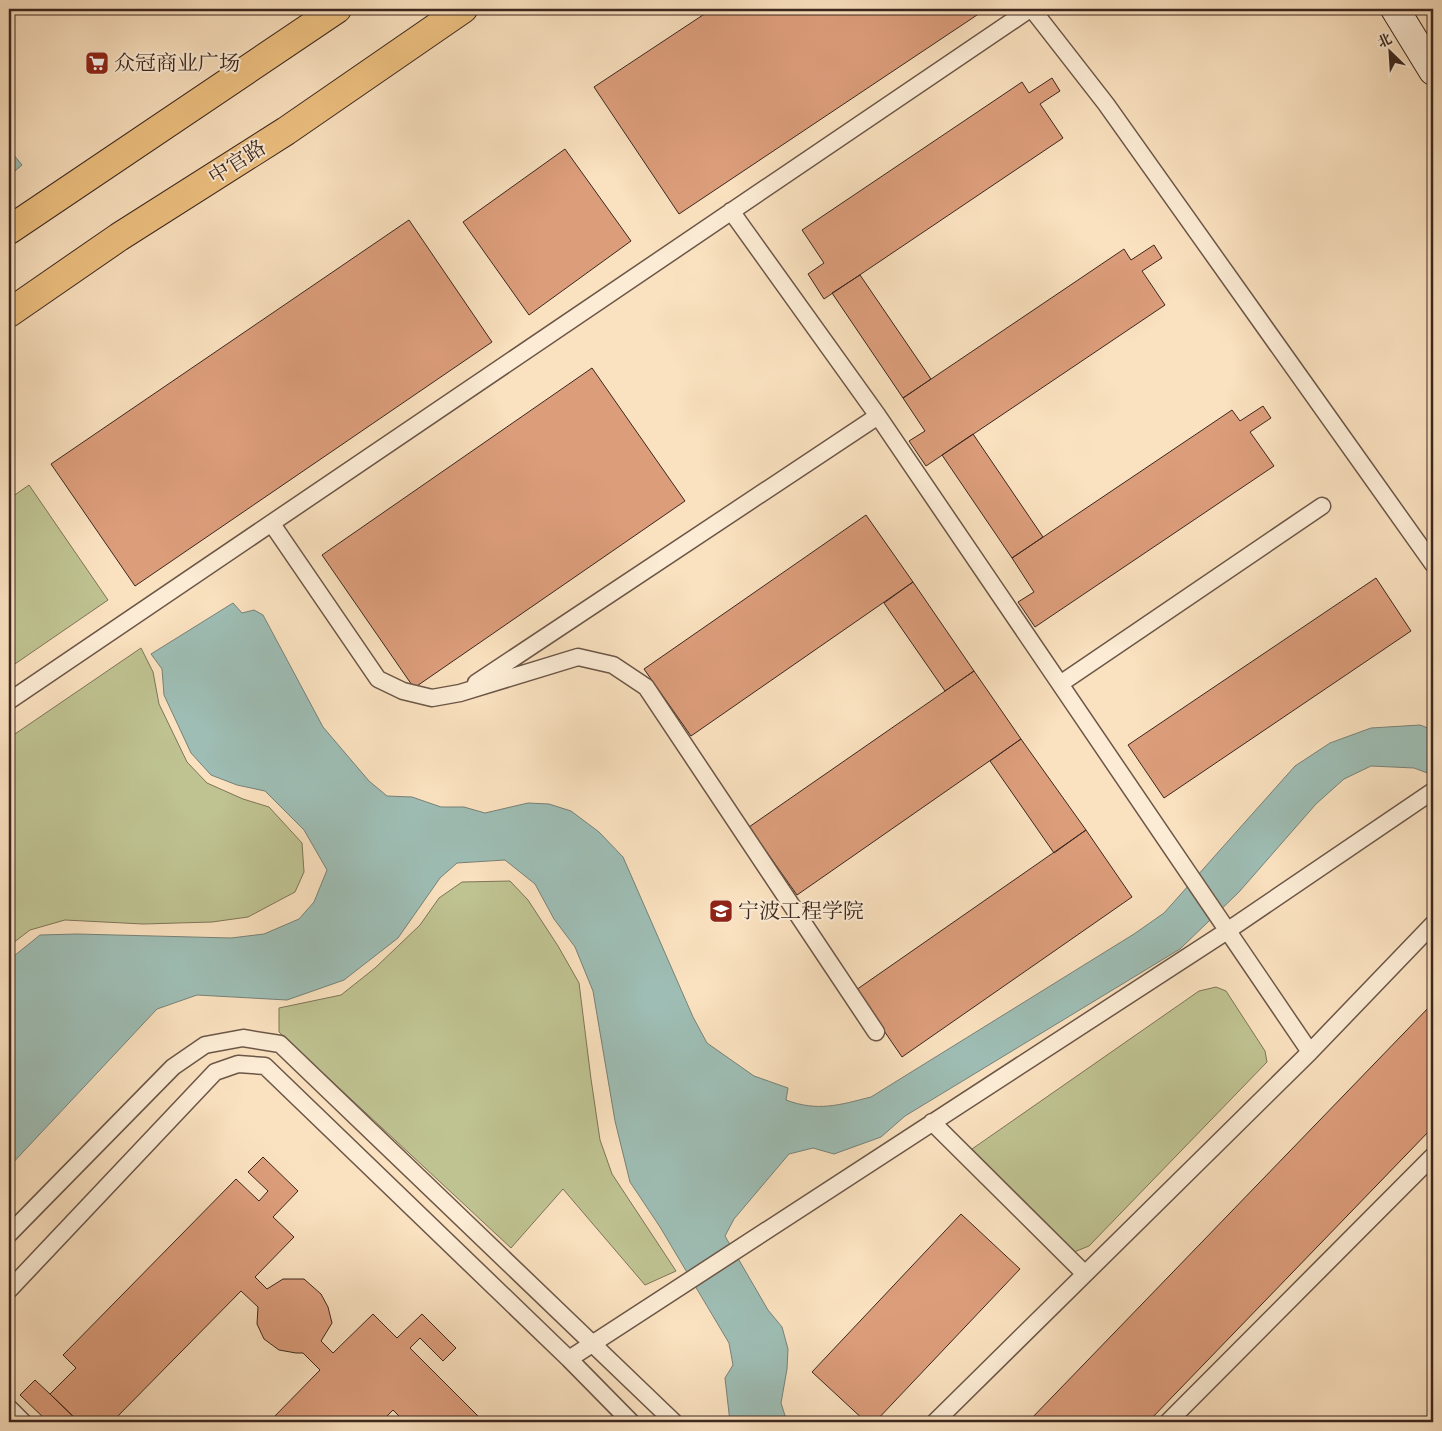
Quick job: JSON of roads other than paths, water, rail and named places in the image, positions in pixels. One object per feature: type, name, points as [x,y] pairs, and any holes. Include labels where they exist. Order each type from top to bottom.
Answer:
[{"type":"main road","points":[[9,230],[337,9]]},
{"type":"main road","name":"中官路","points":[[9,314],[119,237],[286,130],[464,9]]},
{"type":"street","points":[[1396,9],[1433,71]]},
{"type":"lane","points":[[9,701],[1031,9],[1112,112],[1433,564]]},
{"type":"lane","points":[[731,211],[878,416],[1310,1052]]},
{"type":"lane","points":[[460,693],[878,416]]},
{"type":"lane","points":[[1060,684],[1322,506]]},
{"type":"lane","points":[[272,524],[378,679],[403,692],[432,698],[460,693],[578,657],[613,665],[646,687],[876,1032]]},
{"type":"lane","points":[[569,1359],[1227,931],[1433,791]]},
{"type":"lane","points":[[935,1422],[1310,1052],[1433,924]]},
{"type":"lane","points":[[9,1234],[173,1067],[205,1045],[243,1038],[280,1044],[674,1422]]},
{"type":"lane","points":[[9,1290],[215,1072],[238,1064],[265,1066],[569,1359],[631,1422]]},
{"type":"lane","points":[[932,1122],[1085,1274]]},
{"type":"lane","points":[[1168,1422],[1433,1156]]},
{"type":"lane","points":[[9,1408],[23,1422]]},
{"type":"water","points":[[9,149],[22,165],[9,176]]},
{"type":"water","points":[[233,603],[242,613],[254,610],[263,615],[323,727],[369,781],[387,796],[412,797],[441,807],[464,807],[485,813],[528,803],[549,804],[571,811],[599,832],[623,857],[693,1017],[707,1043],[754,1076],[788,1088],[786,1100],[808,1106],[838,1105],[871,1097],[1134,934],[1164,913],[1295,766],[1330,743],[1371,728],[1420,725],[1433,730],[1433,777],[1414,768],[1371,766],[1344,779],[1316,804],[1239,892],[1180,949],[905,1116],[881,1137],[834,1154],[813,1148],[789,1154],[734,1219],[725,1236],[768,1310],[782,1327],[788,1349],[787,1369],[781,1403],[787,1422],[730,1422],[725,1378],[733,1365],[729,1343],[660,1227],[630,1182],[615,1121],[593,991],[575,947],[554,919],[535,884],[505,860],[457,863],[440,878],[398,938],[344,980],[287,1000],[197,995],[157,1009],[9,1167],[9,960],[40,935],[77,934],[231,938],[264,934],[299,919],[314,902],[327,870],[304,830],[265,791],[237,785],[211,775],[191,753],[164,695],[162,669],[151,654]]},
{"type":"place","name":"众冠商业广场","points":[[97,63]]},
{"type":"place","name":"宁波工程学院","points":[[721,911]]}]
